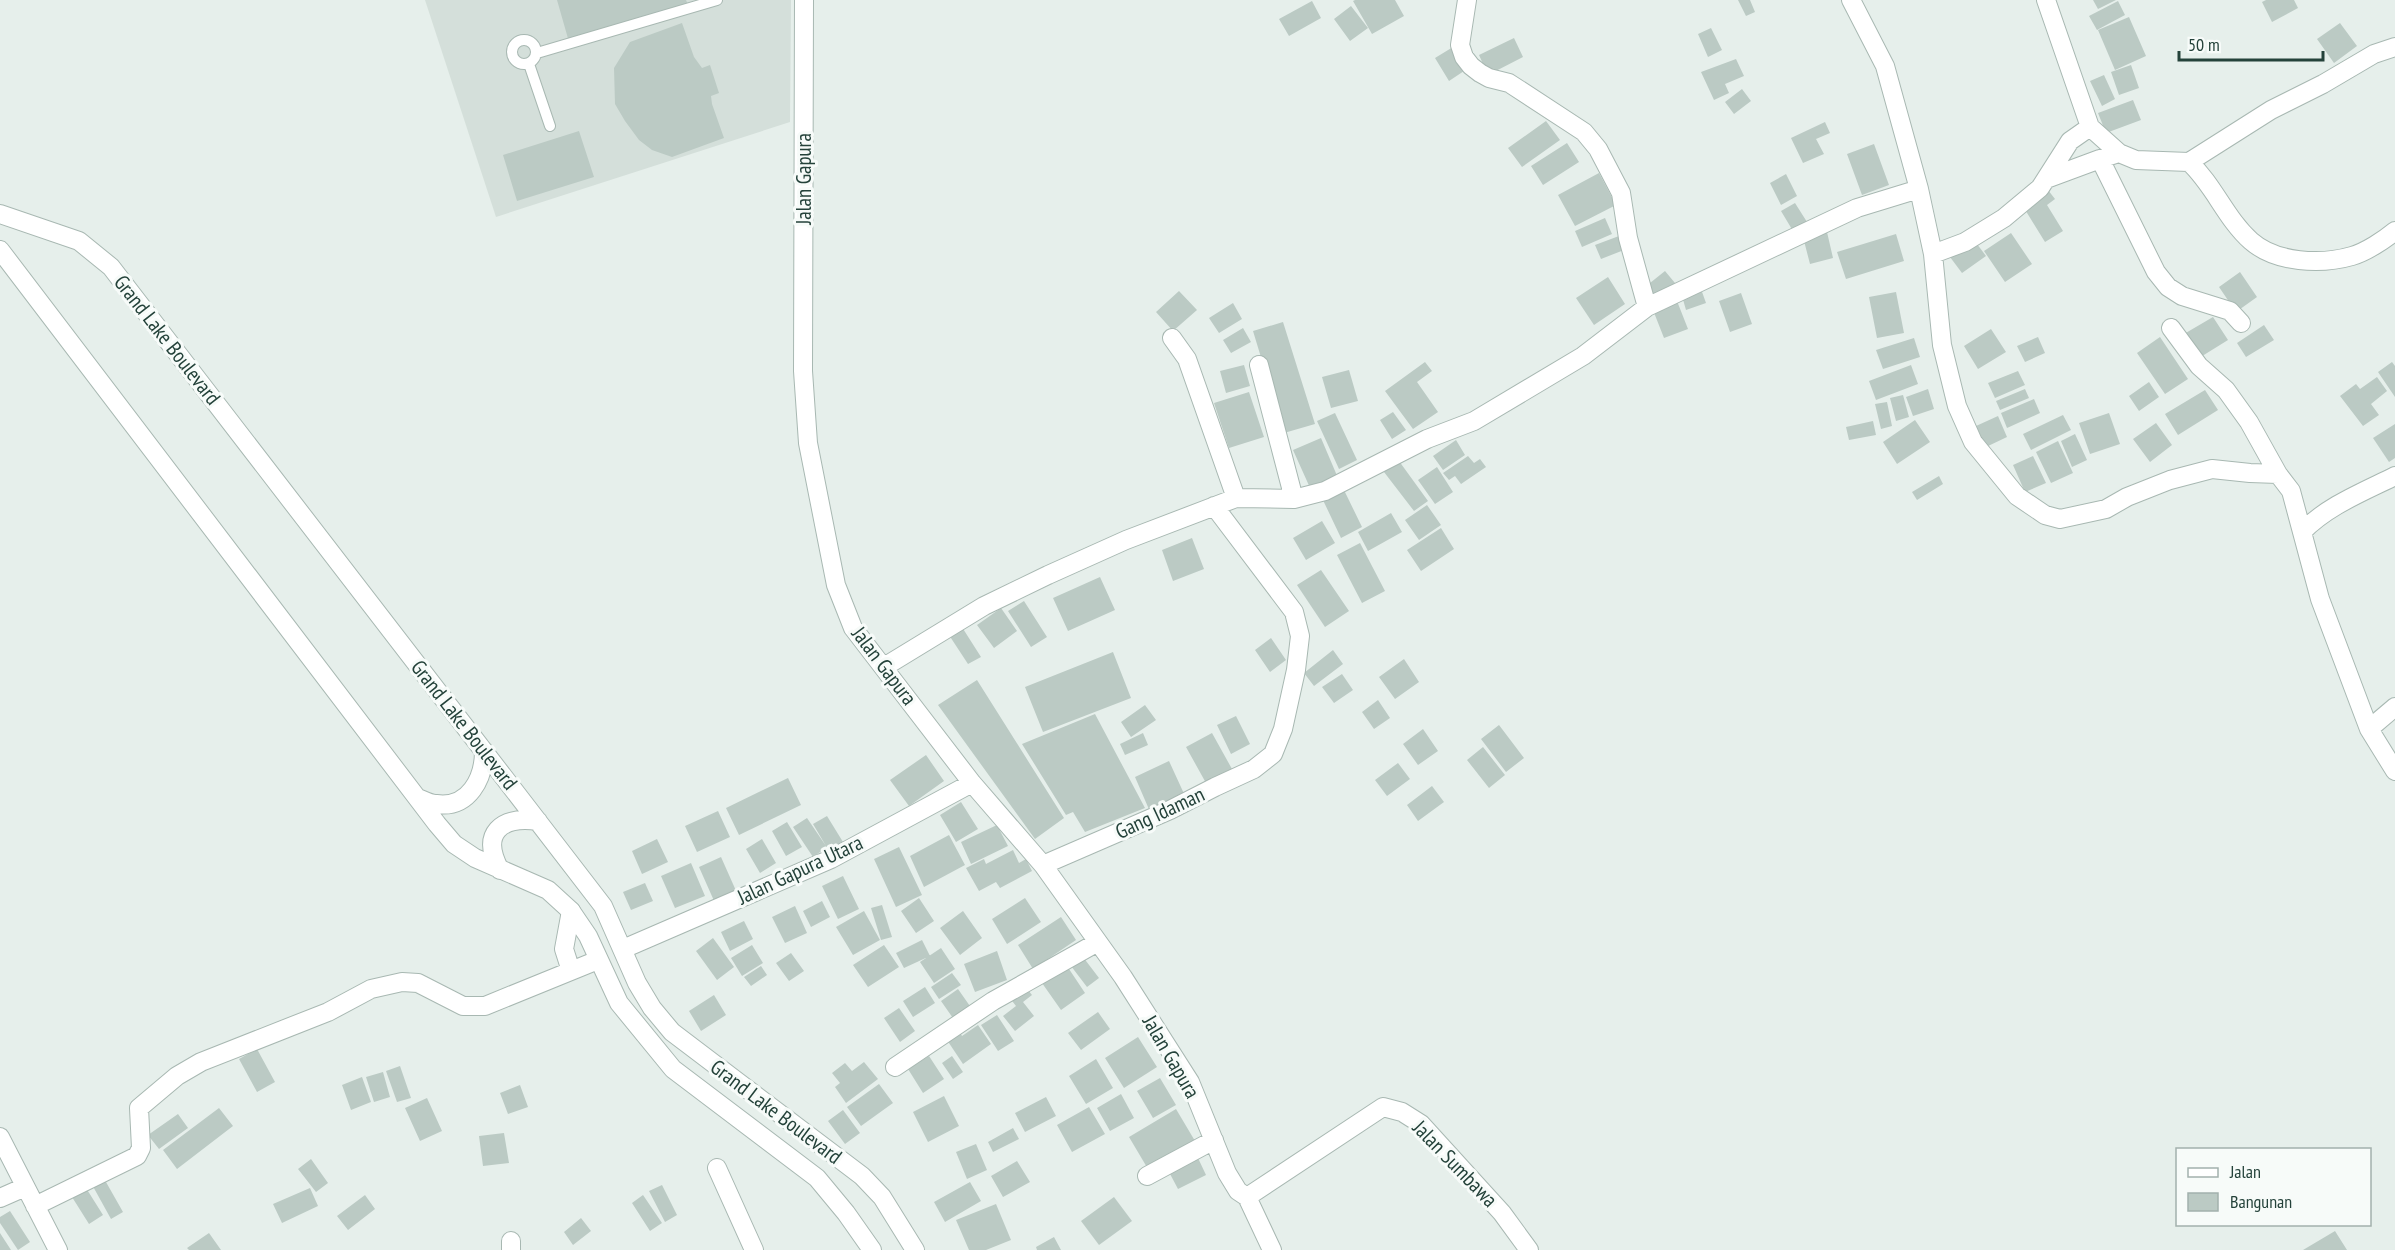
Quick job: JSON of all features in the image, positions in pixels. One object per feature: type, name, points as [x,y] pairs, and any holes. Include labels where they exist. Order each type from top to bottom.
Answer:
[{"type":"street","name":"Jalan Gapura","points":[[804,0],[803,371],[808,443],[836,585],[853,628],[972,783],[1043,865],[1098,942],[1190,1082],[1227,1173],[1238,1191],[1247,1197],[1272,1250]]},
{"type":"street","points":[[1467,0],[1460,45],[1464,57],[1471,66],[1489,78],[1509,83],[1584,132],[1598,149],[1621,192],[1628,238],[1647,307]]},
{"type":"street","points":[[1851,0],[1885,66],[1919,189],[1933,254],[1942,345],[1957,406],[1973,442],[2017,496],[2045,515],[2060,519],[2106,509],[2127,497],[2170,480],[2212,469],[2250,474],[2278,474]]},
{"type":"street","points":[[2048,0],[2090,127],[2119,153],[2136,160],[2189,162],[2271,110],[2323,84],[2373,54],[2395,47]]},
{"type":"street","points":[[1933,254],[1965,242],[2004,218],[2040,188],[2070,141],[2090,127]]},
{"type":"street","points":[[2046,179],[2119,153]]},
{"type":"street","points":[[2100,159],[2156,272],[2168,287],[2182,296],[2230,311],[2241,322]]},
{"type":"street","points":[[2189,162],[2204,177],[2251,241],[2270,253],[2291,259],[2325,260],[2353,256],[2387,238],[2395,231]]},
{"type":"street","points":[[884,667],[984,606],[1048,574],[1126,540],[1236,498],[1294,499],[1325,491],[1427,438],[1474,421],[1583,356],[1647,307],[1857,208],[1919,189]]},
{"type":"street","name":"Grand Lake Boulevard","points":[[0,214],[79,241],[111,267],[603,906],[637,983],[652,1008],[672,1032],[862,1176],[882,1197],[915,1250]]},
{"type":"street","name":"Grand Lake Boulevard","points":[[0,250],[7,269],[454,844],[500,870],[548,890],[571,911],[588,936],[619,1004],[672,1069],[817,1178],[872,1250]]},
{"type":"street","points":[[2171,328],[2199,366],[2226,390],[2238,406],[2290,491],[2320,598],[2369,729],[2395,771]]},
{"type":"street","points":[[1172,338],[1187,359],[1236,498]]},
{"type":"street","points":[[1258,365],[1294,499]]},
{"type":"street","points":[[2302,532],[2311,522],[2340,504],[2395,476]]},
{"type":"street","name":"Gang Idaman","points":[[1043,865],[1170,810],[1254,769],[1273,754],[1283,729],[1296,670],[1300,636],[1294,612],[1214,506]]},
{"type":"street","points":[[2369,729],[2395,707]]},
{"type":"street","points":[[418,798],[436,804],[447,804],[471,792],[482,775],[484,751]]},
{"type":"street","name":"Jalan Gapura Utara","points":[[623,950],[831,859],[972,783]]},
{"type":"street","points":[[500,870],[491,845],[498,829],[516,820],[538,821]]},
{"type":"street","points":[[571,911],[564,949],[571,971]]},
{"type":"street","points":[[895,1067],[993,1000],[1098,942]]},
{"type":"street","points":[[35,1206],[137,1156],[141,1148],[139,1108],[171,1080],[201,1062],[328,1012],[371,989],[402,982],[418,983],[463,1006],[485,1006],[598,960]]},
{"type":"street","name":"Jalan Sumbawa","points":[[1247,1197],[1383,1107],[1402,1112],[1421,1124],[1502,1213],[1530,1250]]},
{"type":"street","points":[[0,1137],[58,1250]]},
{"type":"street","points":[[1147,1176],[1214,1140]]},
{"type":"street","points":[[717,1168],[754,1250]]},
{"type":"street","points":[[0,1197],[25,1187]]},
{"type":"lane","points":[[529,64],[537,53],[717,0]]},
{"type":"lane","points":[[529,64],[516,61],[512,55],[512,48],[516,42],[528,39],[533,42],[537,53]]},
{"type":"lane","points":[[529,64],[550,126]]},
{"type":"shaded area","points":[[425,0],[791,0],[790,122],[496,217]]},
{"type":"building","points":[[557,0],[686,0],[689,7],[569,42]]},
{"type":"building","points":[[1395,0],[1404,16],[1372,34],[1353,1]]},
{"type":"building","points":[[1738,0],[1750,0],[1755,12],[1746,16]]},
{"type":"building","points":[[2093,0],[2116,0],[2098,9]]},
{"type":"building","points":[[2294,0],[2298,8],[2272,22],[2262,2]]},
{"type":"building","points":[[1312,1],[1321,18],[1289,36],[1279,19]]},
{"type":"building","points":[[2118,1],[2125,15],[2097,30],[2089,16]]},
{"type":"building","points":[[1351,6],[1368,28],[1350,41],[1334,19]]},
{"type":"building","points":[[2129,17],[2146,56],[2115,70],[2098,30]]},
{"type":"building","points":[[682,23],[694,57],[702,68],[710,65],[719,93],[711,96],[712,104],[724,138],[672,157],[652,150],[639,140],[625,121],[615,104],[614,68],[630,42]]},
{"type":"building","points":[[2340,23],[2357,46],[2334,63],[2317,39]]},
{"type":"building","points":[[1711,28],[1722,50],[1708,57],[1698,34]]},
{"type":"building","points":[[1514,38],[1523,57],[1488,75],[1479,55]]},
{"type":"building","points":[[1453,47],[1467,69],[1449,81],[1435,58]]},
{"type":"building","points":[[1736,59],[1744,76],[1725,84],[1729,93],[1714,100],[1701,72]]},
{"type":"building","points":[[2131,65],[2139,88],[2119,95],[2111,72]]},
{"type":"building","points":[[2104,75],[2115,99],[2102,106],[2090,81]]},
{"type":"building","points":[[1742,89],[1751,101],[1734,114],[1725,102]]},
{"type":"building","points":[[2133,100],[2141,120],[2106,133],[2098,113]]},
{"type":"building","points":[[1546,121],[1560,140],[1522,167],[1508,148]]},
{"type":"building","points":[[1825,122],[1830,133],[1816,139],[1824,154],[1803,163],[1791,138]]},
{"type":"building","points":[[579,131],[594,177],[517,201],[503,155]]},
{"type":"building","points":[[1567,143],[1579,162],[1543,185],[1531,166]]},
{"type":"building","points":[[1874,144],[1889,185],[1862,195],[1847,154]]},
{"type":"building","points":[[1599,173],[1616,205],[1575,226],[1558,195]]},
{"type":"building","points":[[1786,174],[1797,196],[1781,205],[1770,183]]},
{"type":"building","points":[[2048,190],[2055,199],[2047,205],[2063,231],[2045,242],[2024,208]]},
{"type":"building","points":[[1795,203],[1807,222],[1793,231],[1781,211]]},
{"type":"building","points":[[1605,218],[1612,234],[1582,247],[1575,231]]},
{"type":"building","points":[[1827,232],[1833,258],[1810,264],[1803,237]]},
{"type":"building","points":[[2011,233],[2032,264],[2005,282],[1984,251]]},
{"type":"building","points":[[1896,234],[1904,261],[1846,279],[1837,252]]},
{"type":"building","points":[[1619,236],[1624,250],[1601,259],[1595,245]]},
{"type":"building","points":[[1974,240],[1986,256],[1962,273],[1950,257]]},
{"type":"building","points":[[1665,271],[1675,283],[1656,300],[1645,287]]},
{"type":"building","points":[[2240,272],[2257,297],[2236,312],[2219,287]]},
{"type":"building","points":[[1608,277],[1625,304],[1594,325],[1576,298]]},
{"type":"building","points":[[1701,289],[1706,303],[1686,310],[1682,296]]},
{"type":"building","points":[[1179,291],[1197,310],[1173,331],[1156,312]]},
{"type":"building","points":[[1896,292],[1904,333],[1877,338],[1869,297]]},
{"type":"building","points":[[1741,293],[1752,324],[1730,332],[1719,301]]},
{"type":"building","points":[[1677,301],[1688,329],[1664,338],[1653,310]]},
{"type":"building","points":[[1233,303],[1242,319],[1219,333],[1209,318]]},
{"type":"building","points":[[2213,317],[2228,340],[2199,358],[2184,334]]},
{"type":"building","points":[[1283,322],[1315,424],[1284,433],[1253,331]]},
{"type":"building","points":[[2264,325],[2274,340],[2246,357],[2237,343]]},
{"type":"building","points":[[1243,328],[1251,342],[1231,353],[1223,340]]},
{"type":"building","points":[[1991,329],[2006,352],[1978,369],[1964,346]]},
{"type":"building","points":[[2038,337],[2045,353],[2025,362],[2017,346]]},
{"type":"building","points":[[2160,337],[2188,379],[2165,394],[2137,353]]},
{"type":"building","points":[[1914,338],[1920,357],[1883,369],[1876,350]]},
{"type":"building","points":[[1425,362],[1432,371],[1417,382],[1438,412],[1413,429],[1385,391]]},
{"type":"building","points":[[2392,362],[2395,366],[2395,397],[2378,372]]},
{"type":"building","points":[[1244,365],[1250,386],[1226,393],[1220,371]]},
{"type":"building","points":[[1911,365],[1918,384],[1876,400],[1869,381]]},
{"type":"building","points":[[1349,370],[1358,401],[1331,408],[1322,377]]},
{"type":"building","points":[[2018,371],[2025,385],[1995,398],[1988,383]]},
{"type":"building","points":[[2377,377],[2387,391],[2371,404],[2379,415],[2363,426],[2340,396],[2356,384],[2360,389]]},
{"type":"building","points":[[2149,382],[2159,397],[2139,411],[2129,396]]},
{"type":"building","points":[[1928,389],[1934,409],[1913,416],[1906,397]]},
{"type":"building","points":[[2025,389],[2029,398],[2000,410],[1996,401]]},
{"type":"building","points":[[2205,390],[2218,410],[2178,435],[2165,414]]},
{"type":"building","points":[[1249,392],[1264,437],[1229,448],[1214,403]]},
{"type":"building","points":[[1903,395],[1909,417],[1896,421],[1890,398]]},
{"type":"building","points":[[2034,399],[2040,413],[2007,428],[2001,413]]},
{"type":"building","points":[[1887,402],[1892,426],[1881,429],[1875,404]]},
{"type":"building","points":[[1393,412],[1406,430],[1392,439],[1380,420]]},
{"type":"building","points":[[1335,413],[1357,460],[1339,469],[1317,421]]},
{"type":"building","points":[[2109,413],[2120,444],[2090,454],[2079,423]]},
{"type":"building","points":[[2063,415],[2071,430],[2031,450],[2023,434]]},
{"type":"building","points":[[1998,416],[2007,437],[1986,447],[1976,426]]},
{"type":"building","points":[[1915,420],[1930,442],[1897,464],[1883,442]]},
{"type":"building","points":[[1873,421],[1876,435],[1849,440],[1846,427]]},
{"type":"building","points":[[2156,423],[2172,445],[2150,462],[2133,439]]},
{"type":"building","points":[[2395,424],[2395,458],[2389,462],[2373,438]]},
{"type":"building","points":[[2075,434],[2087,460],[2072,467],[2061,441]]},
{"type":"building","points":[[1321,438],[1338,478],[1311,490],[1293,450]]},
{"type":"building","points":[[1456,440],[1465,455],[1443,470],[1433,456]]},
{"type":"building","points":[[2058,441],[2073,473],[2051,483],[2036,452]]},
{"type":"building","points":[[1468,456],[1474,463],[1480,459],[1486,467],[1461,484],[1455,476],[1449,480],[1443,473]]},
{"type":"building","points":[[2033,456],[2046,483],[2025,492],[2013,465]]},
{"type":"building","points":[[1399,461],[1428,501],[1414,511],[1384,472]]},
{"type":"building","points":[[1437,467],[1453,492],[1435,504],[1418,480]]},
{"type":"building","points":[[1939,476],[1943,484],[1917,500],[1912,492]]},
{"type":"building","points":[[1343,488],[1362,527],[1341,538],[1322,498]]},
{"type":"building","points":[[1427,505],[1441,525],[1419,540],[1405,520]]},
{"type":"building","points":[[1391,513],[1402,532],[1368,551],[1358,532]]},
{"type":"building","points":[[1322,521],[1335,543],[1306,560],[1293,538]]},
{"type":"building","points":[[1441,528],[1454,549],[1421,571],[1407,550]]},
{"type":"building","points":[[1192,538],[1204,569],[1173,581],[1162,550]]},
{"type":"building","points":[[1360,543],[1385,591],[1362,603],[1337,555]]},
{"type":"building","points":[[1321,570],[1349,611],[1325,627],[1297,585]]},
{"type":"building","points":[[1100,577],[1115,610],[1068,631],[1053,598]]},
{"type":"building","points":[[1024,601],[1047,637],[1031,647],[1008,611]]},
{"type":"building","points":[[1001,608],[1017,631],[994,648],[977,625]]},
{"type":"building","points":[[960,624],[981,657],[968,664],[947,632]]},
{"type":"building","points":[[1271,638],[1286,660],[1270,672],[1255,650]]},
{"type":"building","points":[[1333,650],[1343,664],[1314,686],[1304,673]]},
{"type":"building","points":[[1113,652],[1131,698],[1043,732],[1025,687]]},
{"type":"building","points":[[1404,659],[1419,682],[1395,699],[1379,677]]},
{"type":"building","points":[[1342,674],[1353,690],[1334,703],[1322,687]]},
{"type":"building","points":[[977,680],[1064,818],[1035,839],[938,705]]},
{"type":"building","points":[[1378,700],[1390,718],[1374,729],[1362,712]]},
{"type":"building","points":[[1145,705],[1156,720],[1131,737],[1121,722]]},
{"type":"building","points":[[1095,714],[1145,808],[1085,832],[1073,812],[1066,815],[1022,744]]},
{"type":"building","points":[[1236,716],[1250,744],[1231,754],[1217,725]]},
{"type":"building","points":[[1499,725],[1524,758],[1506,772],[1481,739]]},
{"type":"building","points":[[1423,729],[1438,751],[1418,765],[1403,744]]},
{"type":"building","points":[[1143,733],[1148,745],[1125,755],[1120,744]]},
{"type":"building","points":[[1212,733],[1232,769],[1206,783],[1186,747]]},
{"type":"building","points":[[1483,747],[1505,775],[1489,788],[1467,760]]},
{"type":"building","points":[[926,755],[944,781],[909,806],[890,780]]},
{"type":"building","points":[[1169,761],[1186,798],[1151,814],[1135,777]]},
{"type":"building","points":[[1398,763],[1410,779],[1387,796],[1375,780]]},
{"type":"building","points":[[788,778],[801,805],[739,835],[726,808]]},
{"type":"building","points":[[1432,786],[1444,802],[1418,821],[1407,805]]},
{"type":"building","points":[[961,802],[978,829],[956,842],[940,815]]},
{"type":"building","points":[[718,811],[730,837],[697,852],[685,826]]},
{"type":"building","points":[[827,816],[843,842],[829,850],[827,847],[813,857],[793,827],[807,818],[826,846],[813,824]]},
{"type":"building","points":[[787,822],[802,847],[786,856],[772,831]]},
{"type":"building","points":[[997,825],[1008,846],[971,864],[961,842]]},
{"type":"building","points":[[949,835],[965,865],[924,887],[910,856]]},
{"type":"building","points":[[657,839],[668,862],[642,874],[632,851]]},
{"type":"building","points":[[762,839],[776,863],[760,873],[746,849]]},
{"type":"building","points":[[899,847],[922,895],[896,907],[874,859]]},
{"type":"building","points":[[1013,850],[1019,863],[1026,859],[1032,871],[1000,888],[996,882],[979,891],[966,868],[984,859],[986,864]]},
{"type":"building","points":[[721,857],[737,893],[715,903],[699,867]]},
{"type":"building","points":[[691,863],[705,896],[675,908],[661,876]]},
{"type":"building","points":[[843,876],[859,909],[838,919],[822,886]]},
{"type":"building","points":[[645,883],[653,901],[631,910],[623,892]]},
{"type":"building","points":[[919,898],[934,921],[916,933],[901,911]]},
{"type":"building","points":[[1025,898],[1041,922],[1007,944],[992,919]]},
{"type":"building","points":[[822,901],[830,917],[811,927],[803,911]]},
{"type":"building","points":[[882,905],[892,937],[881,940],[871,908]]},
{"type":"building","points":[[795,906],[807,933],[785,943],[772,917]]},
{"type":"building","points":[[864,911],[880,940],[853,955],[836,927]]},
{"type":"building","points":[[963,911],[982,938],[960,955],[940,928]]},
{"type":"building","points":[[1061,917],[1076,940],[1033,969],[1018,945]]},
{"type":"building","points":[[744,921],[753,939],[730,951],[721,932]]},
{"type":"building","points":[[713,938],[734,967],[717,980],[696,951]]},
{"type":"building","points":[[922,940],[930,956],[904,968],[896,953]]},
{"type":"building","points":[[752,945],[763,963],[742,976],[731,958]]},
{"type":"building","points":[[884,945],[899,967],[868,987],[853,965]]},
{"type":"building","points":[[941,948],[955,969],[934,983],[920,962]]},
{"type":"building","points":[[997,951],[1007,980],[975,992],[964,964]]},
{"type":"building","points":[[791,953],[804,971],[789,981],[776,963]]},
{"type":"building","points":[[1083,957],[1099,978],[1087,987],[1071,966]]},
{"type":"building","points":[[761,966],[767,975],[751,986],[744,977]]},
{"type":"building","points":[[1067,966],[1085,993],[1061,1010],[1042,983]]},
{"type":"building","points":[[952,973],[961,985],[939,999],[931,987]]},
{"type":"building","points":[[1024,985],[1032,995],[1023,1002],[1034,1016],[1015,1031],[1003,1016],[1016,1006],[1009,997]]},
{"type":"building","points":[[925,987],[935,1003],[913,1017],[903,1001]]},
{"type":"building","points":[[958,989],[972,1009],[955,1021],[941,1001]]},
{"type":"building","points":[[714,995],[726,1015],[701,1031],[689,1011]]},
{"type":"building","points":[[899,1008],[915,1031],[900,1042],[884,1018]]},
{"type":"building","points":[[1098,1012],[1110,1029],[1081,1050],[1068,1033]]},
{"type":"building","points":[[997,1015],[1014,1041],[998,1051],[981,1025]]},
{"type":"building","points":[[978,1025],[991,1044],[963,1064],[945,1037],[957,1027],[962,1036]]},
{"type":"building","points":[[1138,1037],[1157,1067],[1124,1088],[1105,1058]]},
{"type":"building","points":[[257,1049],[275,1082],[257,1092],[239,1059]]},
{"type":"building","points":[[929,1056],[944,1079],[923,1093],[908,1069]]},
{"type":"building","points":[[952,1056],[963,1072],[953,1079],[942,1063]]},
{"type":"building","points":[[1096,1059],[1113,1088],[1086,1104],[1069,1076]]},
{"type":"building","points":[[864,1062],[878,1079],[846,1103],[835,1087],[840,1083],[832,1073],[845,1063],[852,1071]]},
{"type":"building","points":[[400,1066],[411,1098],[397,1102],[386,1071]]},
{"type":"building","points":[[383,1072],[390,1097],[374,1102],[366,1077]]},
{"type":"building","points":[[362,1077],[371,1102],[351,1110],[342,1085]]},
{"type":"building","points":[[1160,1078],[1176,1105],[1153,1118],[1137,1091]]},
{"type":"building","points":[[879,1084],[893,1103],[861,1126],[847,1107]]},
{"type":"building","points":[[520,1085],[528,1107],[508,1114],[500,1093]]},
{"type":"building","points":[[1121,1094],[1134,1118],[1110,1131],[1097,1108]]},
{"type":"building","points":[[944,1096],[959,1126],[928,1142],[913,1112]]},
{"type":"building","points":[[1046,1097],[1056,1116],[1025,1132],[1015,1113]]},
{"type":"building","points":[[427,1098],[442,1131],[420,1141],[405,1108]]},
{"type":"building","points":[[1089,1107],[1105,1134],[1072,1152],[1057,1125]]},
{"type":"building","points":[[219,1108],[233,1126],[177,1169],[163,1150]]},
{"type":"building","points":[[1176,1109],[1195,1141],[1148,1169],[1129,1137]]},
{"type":"building","points":[[843,1110],[860,1133],[845,1144],[828,1121]]},
{"type":"building","points":[[178,1114],[188,1128],[159,1149],[148,1135]]},
{"type":"building","points":[[1013,1128],[1019,1139],[993,1152],[988,1142]]},
{"type":"building","points":[[504,1133],[509,1163],[483,1166],[479,1136]]},
{"type":"building","points":[[976,1144],[987,1170],[967,1179],[956,1152]]},
{"type":"building","points":[[1198,1158],[1206,1175],[1178,1189],[1169,1172]]},
{"type":"building","points":[[311,1159],[328,1183],[316,1192],[298,1169]]},
{"type":"building","points":[[1017,1161],[1030,1182],[1003,1197],[991,1176]]},
{"type":"building","points":[[102,1175],[123,1212],[111,1219],[90,1181]]},
{"type":"building","points":[[970,1182],[981,1201],[945,1222],[934,1202]]},
{"type":"building","points":[[662,1185],[677,1215],[665,1222],[649,1191]]},
{"type":"building","points":[[86,1188],[103,1215],[89,1224],[72,1197]]},
{"type":"building","points":[[310,1188],[318,1206],[282,1223],[273,1204]]},
{"type":"building","points":[[365,1195],[375,1209],[348,1230],[337,1216]]},
{"type":"building","points":[[643,1195],[662,1223],[650,1231],[632,1203]]},
{"type":"building","points":[[1114,1197],[1132,1221],[1099,1245],[1081,1221]]},
{"type":"building","points":[[996,1204],[1011,1240],[986,1250],[969,1250],[956,1220]]},
{"type":"building","points":[[10,1211],[30,1242],[18,1250],[0,1223],[0,1217]]},
{"type":"building","points":[[581,1218],[591,1231],[573,1245],[564,1232]]},
{"type":"building","points":[[2335,1231],[2347,1250],[2303,1250]]},
{"type":"building","points":[[0,1233],[11,1250],[0,1250]]},
{"type":"building","points":[[209,1233],[221,1250],[189,1250],[187,1248]]},
{"type":"building","points":[[1054,1237],[1061,1250],[1037,1250],[1036,1247]]}]
